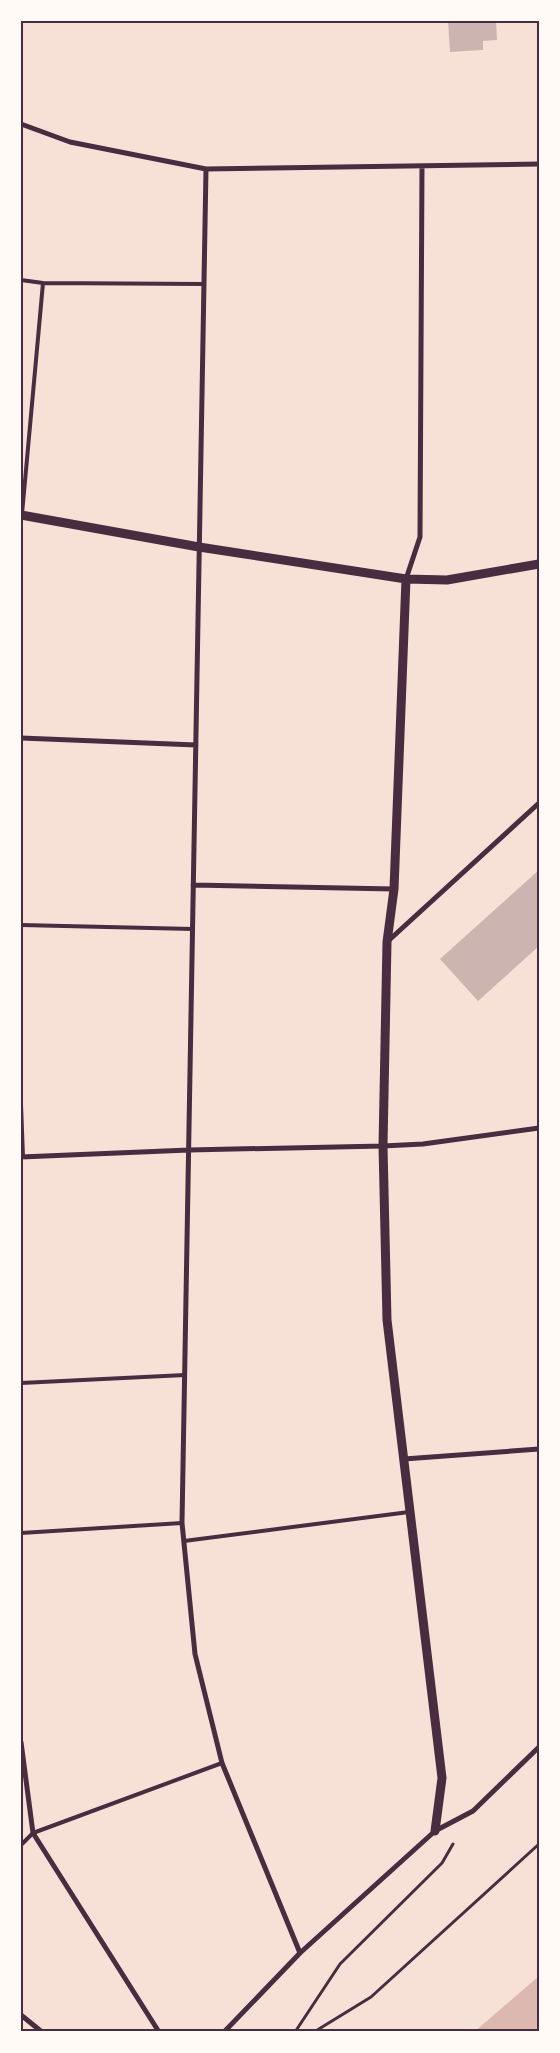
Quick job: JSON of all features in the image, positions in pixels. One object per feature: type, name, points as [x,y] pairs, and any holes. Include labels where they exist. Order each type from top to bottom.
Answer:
[{"type":"street","points":[[21,124],[70,142],[206,169],[539,164]]},
{"type":"street","points":[[422,166],[420,536],[406,579],[394,889],[387,942],[383,1146],[387,1320],[442,1778],[435,1831]]},
{"type":"street","points":[[206,169],[182,1523],[195,1654],[222,1763],[300,1953]]},
{"type":"street","points":[[21,516],[199,547],[406,579],[447,580],[539,564]]},
{"type":"street","points":[[21,738],[196,745]]},
{"type":"street","points":[[387,942],[539,803]]},
{"type":"street","points":[[193,885],[394,889]]},
{"type":"street","points":[[22,1157],[189,1150],[422,1144],[539,1128]]},
{"type":"street","points":[[404,1459],[539,1449]]},
{"type":"street","points":[[21,1742],[33,1833],[159,2032]]},
{"type":"street","points":[[224,2032],[300,1953],[435,1831],[473,1810],[539,1747]]},
{"type":"street","points":[[21,2015],[42,2032]]},
{"type":"lane","points":[[21,280],[43,283],[204,284]]},
{"type":"lane","points":[[21,516],[43,283]]},
{"type":"lane","points":[[21,925],[193,929]]},
{"type":"lane","points":[[21,1104],[22,1157]]},
{"type":"lane","points":[[21,1383],[185,1376]]},
{"type":"lane","points":[[184,1541],[409,1512]]},
{"type":"lane","points":[[21,1533],[182,1523]]},
{"type":"lane","points":[[21,1845],[33,1833],[222,1763]]},
{"type":"path","points":[[295,2032],[340,1964],[442,1863],[473,1810]]},
{"type":"path","points":[[314,2032],[371,1997],[539,1844]]},
{"type":"shaded area","points":[[539,1976],[539,2032],[474,2032]]},
{"type":"building","points":[[448,21],[496,21],[497,40],[483,41],[483,50],[450,52]]},
{"type":"building","points":[[539,870],[539,946],[478,1001],[440,959]]}]
